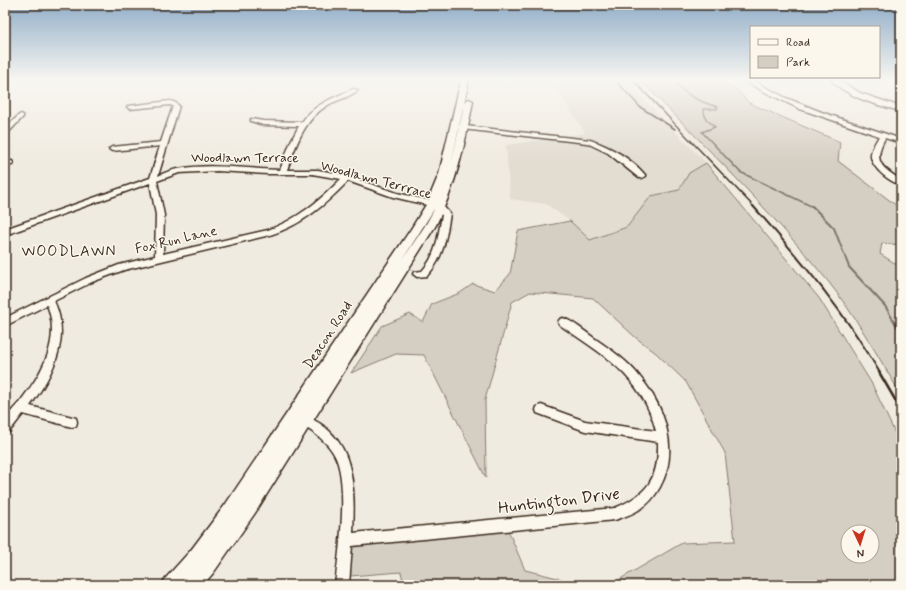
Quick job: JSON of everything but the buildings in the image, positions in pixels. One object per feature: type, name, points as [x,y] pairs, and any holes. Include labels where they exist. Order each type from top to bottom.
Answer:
[{"type":"main road","name":"Deacon Road","points":[[460,127],[462,108]]},
{"type":"main road","name":"Deacon Road","points":[[192,585],[231,534],[411,257],[434,207],[465,108]]},
{"type":"main road","name":"Deacon Road","points":[[171,585],[197,556],[230,511],[434,207]]},
{"type":"street","points":[[159,257],[160,215],[153,179],[175,108]]},
{"type":"street","points":[[283,172],[304,124],[316,110],[321,108]]},
{"type":"street","points":[[804,108],[901,140]]},
{"type":"street","points":[[5,133],[21,116]]},
{"type":"street","points":[[253,120],[264,123],[304,124]]},
{"type":"street","points":[[460,127],[592,142],[615,152],[642,176]]},
{"type":"street","points":[[883,134],[875,152],[876,160],[883,170],[901,183]]},
{"type":"street","points":[[112,149],[163,144]]},
{"type":"street","name":"Woodlawn Terrace","points":[[5,232],[178,171],[197,169],[283,172]]},
{"type":"street","name":"Woodlawn Terrrace","points":[[283,172],[344,181],[378,196],[434,207]]},
{"type":"street","name":"Fox Run Lane","points":[[5,322],[106,273],[159,257],[270,232],[285,227],[304,217],[315,209],[344,181]]},
{"type":"street","points":[[417,274],[424,274],[431,268],[438,256],[446,214],[434,207]]},
{"type":"street","points":[[5,428],[38,385],[46,371],[55,347],[57,322],[49,300]]},
{"type":"street","name":"Huntington Drive","points":[[346,540],[615,514],[626,511],[646,499],[658,482],[663,464],[663,437],[655,409],[647,392],[637,379],[614,357],[563,322]]},
{"type":"street","points":[[21,409],[72,422]]},
{"type":"street","points":[[541,410],[585,426],[663,437]]},
{"type":"street","points":[[304,421],[314,426],[327,436],[336,446],[344,464],[347,495],[346,540],[342,585]]},
{"type":"shaded area","points":[[569,108],[652,108],[706,163],[689,173],[679,190],[651,196],[627,227],[590,240],[570,221],[546,204],[510,199],[506,145],[585,133]]},
{"type":"green space","points":[[667,108],[760,108],[840,142],[838,161],[901,209],[901,245],[882,243],[880,254],[901,267],[901,395],[857,321],[827,280],[782,228]]},
{"type":"green space","points":[[706,163],[819,298],[872,384],[901,446],[901,585],[610,585],[682,543],[735,541],[725,453],[686,382],[656,353],[635,337],[593,298],[530,292],[512,302],[485,400],[486,478],[424,355],[396,354],[351,373],[382,326],[410,314],[423,322],[432,304],[460,293],[473,284],[495,291],[510,274],[518,231],[570,221],[590,240],[627,227],[651,196],[679,190],[689,173]]},
{"type":"green space","points":[[508,530],[525,570],[586,585],[404,585],[401,572],[350,576],[347,570],[349,542]]},
{"type":"waterway","points":[[718,108],[717,109],[703,109],[706,119],[715,127],[702,132],[740,172],[813,207]]},
{"type":"waterway","points":[[813,207],[834,228],[849,267],[885,306],[901,333]]},
{"type":"railway","points":[[641,108],[675,129]]},
{"type":"railway","points":[[659,108],[754,207]]},
{"type":"railway","points":[[753,206],[787,245],[837,307],[880,373]]},
{"type":"railway","points":[[879,372],[901,410]]},
{"type":"district","name":"WOODLAWN","points":[[69,252]]}]
